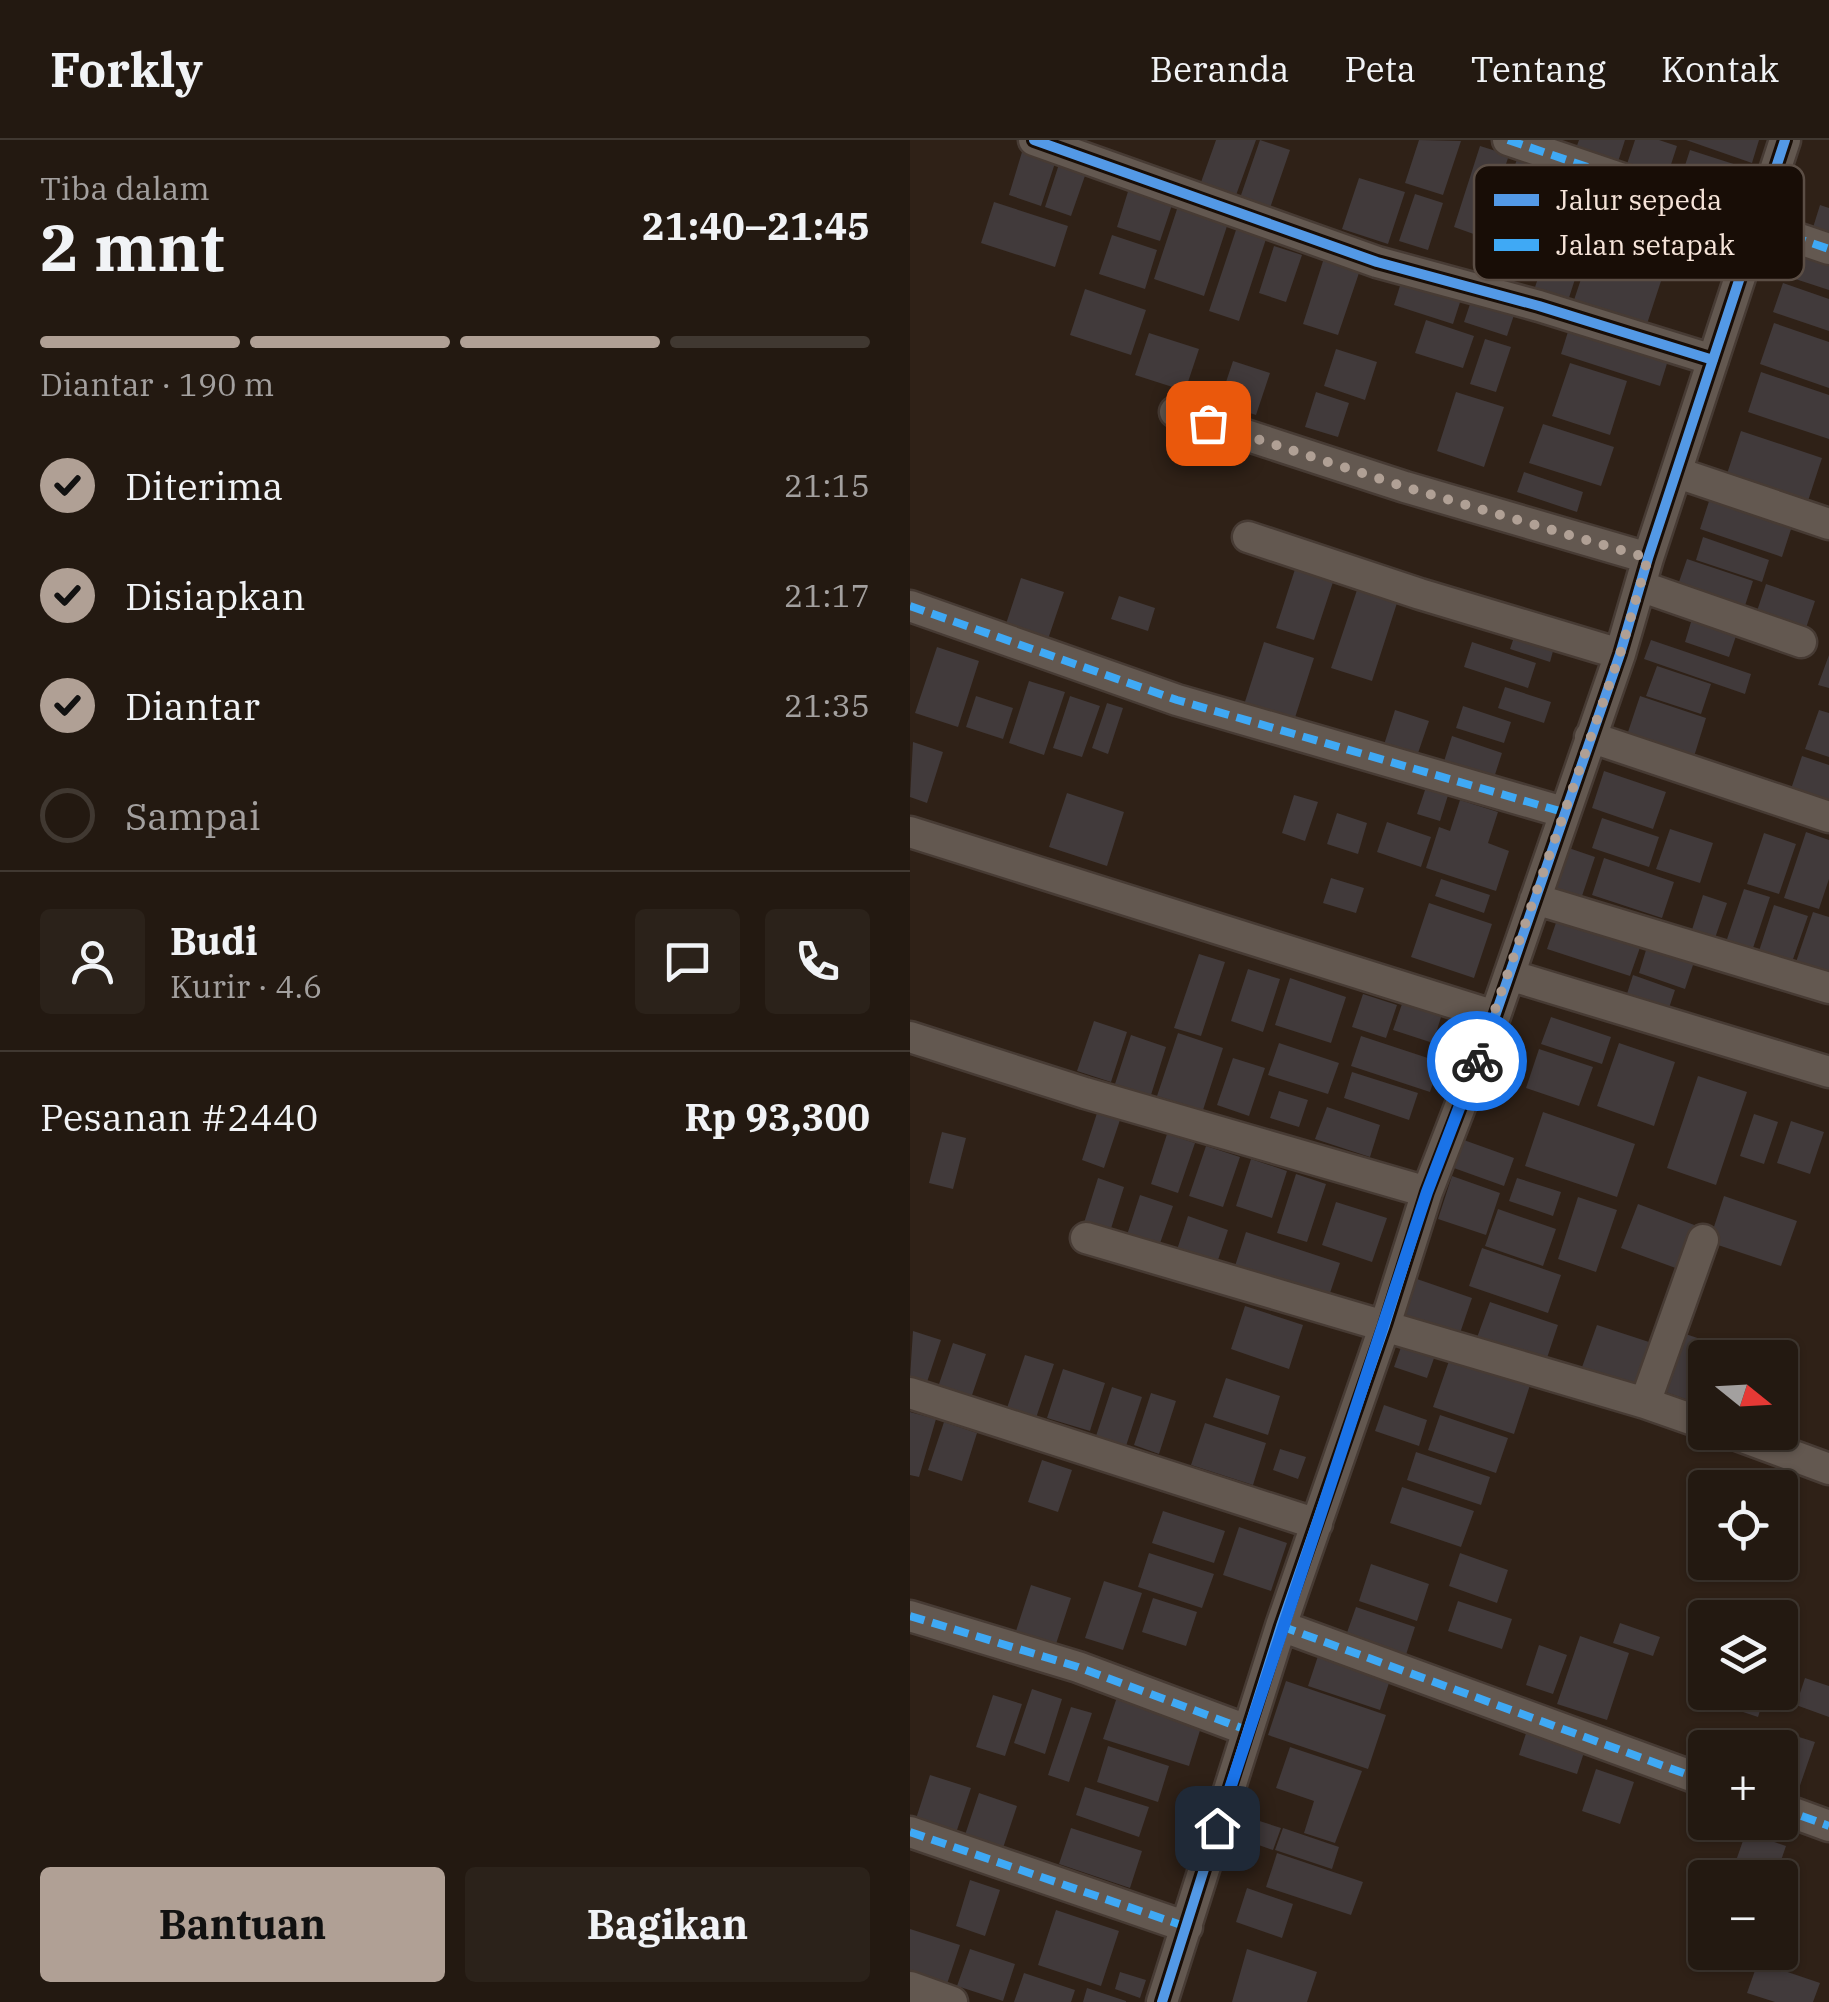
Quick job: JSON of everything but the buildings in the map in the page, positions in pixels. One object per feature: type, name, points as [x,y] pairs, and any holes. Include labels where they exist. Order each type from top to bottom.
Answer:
[{"type":"street","points":[[1034,140],[1377,262],[1539,306],[1713,360]]},
{"type":"street","points":[[1508,140],[1581,165]]},
{"type":"street","points":[[1778,165],[1786,140]]},
{"type":"street","points":[[1804,241],[1829,249]]},
{"type":"street","points":[[1162,2002],[1281,1626],[1427,1192],[1495,1016],[1620,654],[1740,280]]},
{"type":"street","points":[[1175,412],[1405,487],[1644,572],[1801,642]]},
{"type":"street","points":[[1678,474],[1829,524]]},
{"type":"street","points":[[1248,537],[1620,654]]},
{"type":"street","points":[[910,606],[1176,700],[1563,812]]},
{"type":"street","points":[[1590,737],[1829,817]]},
{"type":"street","points":[[910,832],[1495,1016]]},
{"type":"street","points":[[1535,899],[1829,988]]},
{"type":"street","points":[[1509,974],[1829,1072]]},
{"type":"street","points":[[910,1037],[1085,1093],[1427,1192]]},
{"type":"street","points":[[1086,1238],[1688,1418]]},
{"type":"street","points":[[1646,1403],[1702,1240]]},
{"type":"street","points":[[910,1394],[1317,1524]]},
{"type":"street","points":[[1778,1450],[1829,1469]]},
{"type":"street","points":[[910,1616],[1078,1666],[1247,1730]]},
{"type":"street","points":[[1281,1626],[1688,1774]]},
{"type":"street","points":[[1798,1815],[1829,1826]]},
{"type":"street","points":[[910,1832],[1187,1927]]},
{"type":"street","points":[[910,1987],[952,2002]]},
{"type":"marked path","points":[[1508,140],[1582,165]]},
{"type":"marked path","points":[[1804,241],[1829,249]]},
{"type":"marked path","points":[[910,606],[1177,700],[1563,812]]},
{"type":"marked path","points":[[910,1616],[1078,1667],[1247,1730]]},
{"type":"marked path","points":[[1281,1626],[1688,1775]]},
{"type":"marked path","points":[[1798,1815],[1829,1826]]},
{"type":"marked path","points":[[910,1832],[1187,1927]]},
{"type":"cycle path","points":[[1034,140],[1377,262],[1539,306],[1713,360]]},
{"type":"cycle path","points":[[1777,165],[1785,140]]},
{"type":"cycle path","points":[[1162,2002],[1281,1626],[1427,1192],[1495,1016],[1620,654],[1739,280]]},
{"type":"way so far","points":[[1208,423],[1405,487],[1648,558],[1620,654],[1477,1061]]},
{"type":"route","points":[[1217,1828],[1427,1192],[1477,1061]]}]
